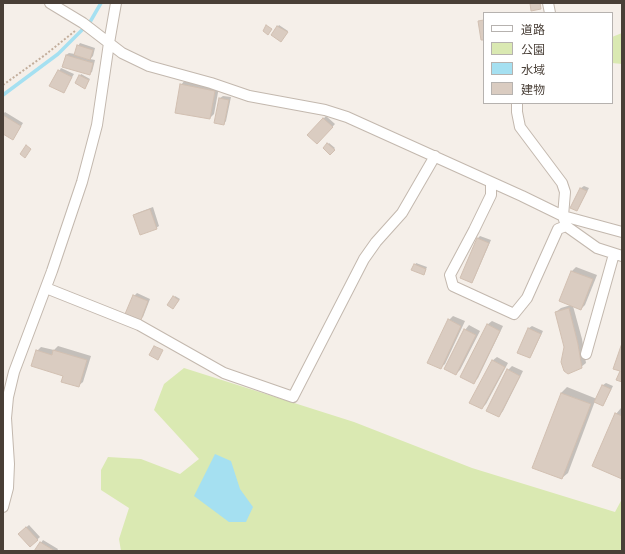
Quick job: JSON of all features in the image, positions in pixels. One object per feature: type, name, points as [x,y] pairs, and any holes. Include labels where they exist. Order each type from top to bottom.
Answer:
[{"type":"street","points":[[50,3],[83,23],[122,53],[149,66],[211,83],[249,96],[326,110],[347,117],[522,196],[564,221],[597,248],[618,255],[586,354]]},
{"type":"street","points":[[3,507],[8,488],[9,464],[4,418],[8,397],[14,372],[46,288],[82,182],[97,124],[116,3]]},
{"type":"street","points":[[491,182],[490,196],[450,275],[453,286],[514,314],[527,298],[558,229],[564,221],[565,192],[562,183],[520,127],[517,104]]},
{"type":"street","points":[[46,288],[139,325],[224,373],[293,397],[364,259],[376,242],[402,213],[435,156]]},
{"type":"street","points":[[564,221],[622,232]]},
{"type":"path","points":[[3,84],[46,55],[83,23]]},
{"type":"green space","points":[[622,33],[622,64],[613,63],[613,37]]},
{"type":"green space","points":[[184,368],[354,422],[472,468],[615,512],[622,499],[622,551],[121,551],[119,539],[129,508],[101,490],[101,470],[108,457],[141,459],[180,474],[199,459],[154,410],[164,384]]},
{"type":"water","points":[[215,454],[231,461],[240,489],[253,507],[246,522],[229,522],[194,496]]},
{"type":"building","points":[[530,3],[540,3],[541,9],[531,11]]},
{"type":"building","points":[[483,20],[483,40],[481,40],[478,21]]},
{"type":"building","points":[[266,25],[272,29],[268,35],[263,31]]},
{"type":"building","points":[[277,26],[288,32],[281,42],[271,35]]},
{"type":"building","points":[[77,45],[93,50],[90,60],[74,55]]},
{"type":"building","points":[[66,55],[93,63],[90,75],[62,67]]},
{"type":"building","points":[[58,70],[72,77],[64,93],[49,86]]},
{"type":"building","points":[[79,75],[89,80],[85,89],[75,83]]},
{"type":"building","points":[[180,84],[215,91],[210,119],[175,113]]},
{"type":"building","points":[[219,98],[229,100],[224,125],[214,123]]},
{"type":"building","points":[[3,115],[21,126],[13,140],[3,134]]},
{"type":"building","points":[[323,118],[333,127],[317,144],[307,135]]},
{"type":"building","points":[[327,143],[335,150],[330,155],[323,148]]},
{"type":"building","points":[[26,145],[31,149],[25,158],[20,154]]},
{"type":"building","points":[[580,188],[587,191],[577,211],[570,208]]},
{"type":"building","points":[[150,209],[157,229],[140,235],[133,215]]},
{"type":"building","points":[[477,238],[489,243],[472,283],[460,278]]},
{"type":"building","points":[[414,264],[426,269],[424,275],[411,270]]},
{"type":"building","points":[[571,271],[593,279],[581,310],[559,301]]},
{"type":"building","points":[[133,295],[148,301],[141,320],[125,314]]},
{"type":"building","points":[[173,296],[179,300],[173,309],[167,305]]},
{"type":"building","points":[[569,308],[582,368],[568,374],[564,371],[561,362],[564,347],[555,312]]},
{"type":"building","points":[[448,319],[461,326],[441,369],[427,363]]},
{"type":"building","points":[[487,324],[500,331],[474,384],[460,377]]},
{"type":"building","points":[[528,328],[541,334],[530,358],[517,353]]},
{"type":"building","points":[[464,329],[476,335],[456,375],[444,369]]},
{"type":"building","points":[[622,343],[622,382],[616,380],[620,371],[613,369]]},
{"type":"building","points":[[154,346],[163,350],[158,360],[149,355]]},
{"type":"building","points":[[36,350],[52,355],[53,350],[87,360],[79,387],[61,382],[63,376],[31,366]]},
{"type":"building","points":[[492,360],[505,367],[482,409],[469,403]]},
{"type":"building","points":[[507,369],[520,376],[499,417],[486,411]]},
{"type":"building","points":[[602,385],[611,389],[603,406],[594,402]]},
{"type":"building","points":[[561,393],[591,404],[562,479],[532,468]]},
{"type":"building","points":[[615,413],[622,416],[622,479],[592,466]]},
{"type":"building","points":[[26,527],[38,540],[30,547],[18,534]]},
{"type":"building","points":[[40,542],[55,551],[34,551]]},
{"type":"waterway","points":[[3,95],[58,54],[90,22],[101,3]]}]
